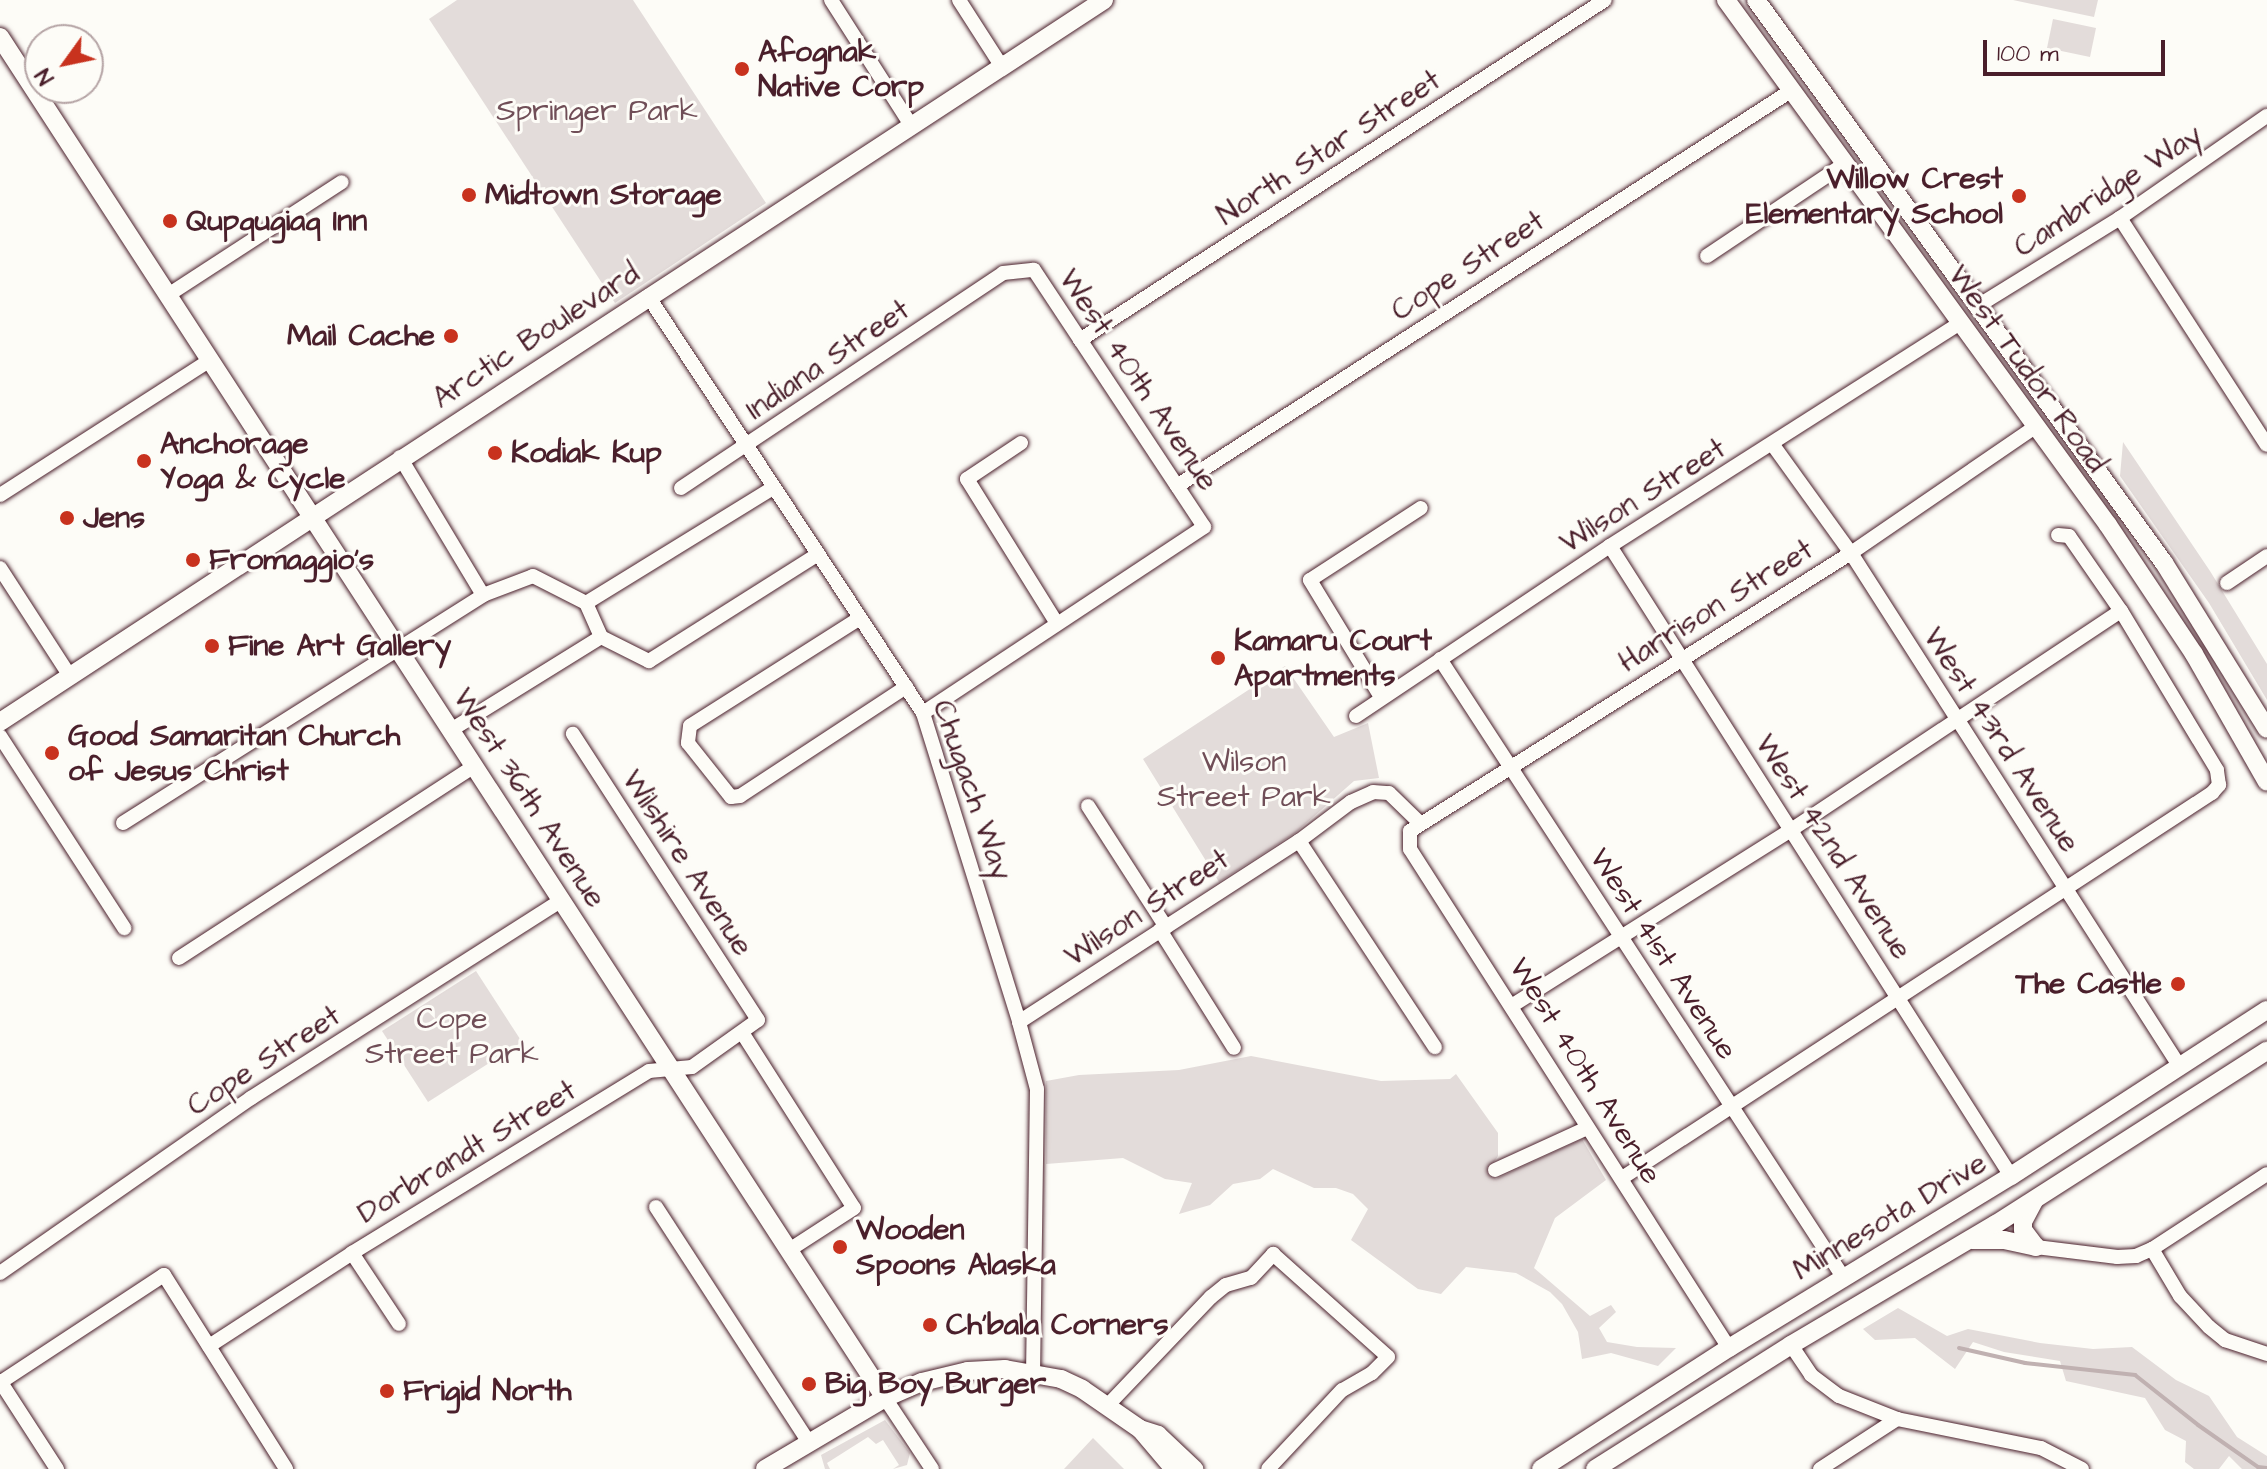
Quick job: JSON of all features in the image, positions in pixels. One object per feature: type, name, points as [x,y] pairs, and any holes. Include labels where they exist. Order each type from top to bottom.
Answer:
[{"type":"main road","name":"Arctic Boulevard","points":[[0,722],[313,518],[400,457],[1104,0]]},
{"type":"main road","name":"West Tudor Road","points":[[1726,0],[1789,92],[2108,525],[2194,654],[2267,782]]},
{"type":"main road","name":"West Tudor Road","points":[[1756,0],[2164,563],[2267,729]]},
{"type":"main road","name":"West 36th Avenue","points":[[0,37],[885,1398]]},
{"type":"main road","points":[[1884,222],[1901,225],[1913,236],[1963,302],[1976,307]]},
{"type":"main road","points":[[1959,324],[1972,322],[1995,342],[2039,403],[2052,408]]},
{"type":"main road","name":"Minnesota Drive","points":[[1541,1469],[1729,1348],[2011,1176],[2267,1010]]},
{"type":"main road","name":"Minnesota Drive","points":[[1595,1469],[1791,1345],[2034,1200],[2267,1051]]},
{"type":"main road","points":[[2034,1200],[2023,1222],[2026,1236],[2036,1247]]},
{"type":"main road","points":[[1969,1240],[2004,1240],[2036,1247]]},
{"type":"main road","points":[[765,1469],[885,1398],[922,1382],[968,1371],[1005,1369],[1061,1379],[1108,1405],[1140,1429],[1174,1469]]},
{"type":"main road","points":[[1140,1429],[1158,1435],[1194,1469]]},
{"type":"street","points":[[831,0],[911,125]]},
{"type":"street","points":[[959,0],[1002,67]]},
{"type":"street","name":"North Star Street","points":[[1080,340],[1605,0]]},
{"type":"street","name":"Cope Street","points":[[1177,486],[1789,92]]},
{"type":"street","name":"Cambridge Way","points":[[1976,307],[2120,218],[2267,116]]},
{"type":"street","points":[[1707,256],[1843,165]]},
{"type":"street","points":[[168,295],[342,182]]},
{"type":"street","points":[[2120,218],[2267,445]]},
{"type":"street","name":"West 40th Avenue","points":[[1003,273],[1034,270],[1204,527],[1056,622]]},
{"type":"street","name":"Indiana Street","points":[[681,488],[1003,273]]},
{"type":"street","name":"Chugach Way","points":[[648,296],[923,713],[1037,1089],[1033,1372]]},
{"type":"street","name":"Wilson Street","points":[[1356,716],[1610,546],[1959,324]]},
{"type":"street","points":[[0,495],[210,360]]},
{"type":"street","name":"Harrison Street","points":[[1420,823],[1680,657],[1851,553],[2035,427]]},
{"type":"street","points":[[923,713],[1056,622],[967,479],[1021,443]]},
{"type":"street","name":"West 43rd Avenue","points":[[1773,445],[1851,553],[2180,1067]]},
{"type":"street","points":[[400,457],[483,595]]},
{"type":"street","points":[[586,603],[773,488]]},
{"type":"street","points":[[1381,697],[1310,580],[1421,508]]},
{"type":"street","points":[[1622,1178],[2212,793],[2219,785],[2217,770],[2121,611],[2069,536],[2058,535]]},
{"type":"street","name":"West 42nd Avenue","points":[[1610,546],[2011,1176]]},
{"type":"street","points":[[123,823],[483,595],[533,576],[586,603],[601,637],[649,661],[818,554]]},
{"type":"street","points":[[2227,583],[2267,556]]},
{"type":"street","points":[[0,568],[70,676]]},
{"type":"street","points":[[1513,1005],[1791,830],[2121,611]]},
{"type":"street","points":[[860,618],[690,726],[688,743],[723,789],[731,797],[740,796],[906,687]]},
{"type":"street","points":[[451,730],[601,637]]},
{"type":"street","name":"West 41st Avenue","points":[[1440,659],[1843,1277]]},
{"type":"street","name":"Wilshire Avenue","points":[[573,734],[758,1020]]},
{"type":"street","points":[[0,736],[124,928]]},
{"type":"street","points":[[179,958],[475,766]]},
{"type":"street","name":"Wilson Street","points":[[1019,1022],[1299,841],[1351,802],[1373,792],[1389,793],[1420,823]]},
{"type":"street","points":[[1088,806],[1234,1048]]},
{"type":"street","name":"West 40th Avenue","points":[[1420,823],[1410,831],[1410,849],[1513,1005],[1587,1128],[1729,1348]]},
{"type":"street","points":[[1299,841],[1435,1047]]},
{"type":"street","name":"Cope Street","points":[[0,1273],[251,1098],[562,900]]},
{"type":"street","name":"Dorbrandt Street","points":[[209,1346],[352,1253],[649,1071],[692,1067],[743,1034],[758,1020]]},
{"type":"street","points":[[743,1034],[854,1208],[789,1250]]},
{"type":"street","points":[[1495,1170],[1587,1128]]},
{"type":"street","points":[[2036,1247],[2117,1257],[2136,1256],[2152,1249],[2267,1174]]},
{"type":"street","points":[[656,1207],[809,1443]]},
{"type":"street","points":[[2152,1249],[2180,1296],[2209,1327],[2225,1340],[2267,1354]]},
{"type":"street","points":[[352,1253],[399,1324]]},
{"type":"street","points":[[1108,1405],[1211,1297],[1226,1285],[1251,1278],[1273,1254],[1388,1357],[1372,1373],[1342,1390],[1268,1469]]},
{"type":"street","points":[[57,1469],[0,1381],[164,1275],[286,1469]]},
{"type":"street","points":[[1791,1345],[1822,1385],[1839,1396],[1897,1419],[2041,1448],[2060,1464],[2082,1469]]},
{"type":"street","name":"West 36th Avenue","points":[[885,1398],[932,1469]]},
{"type":"street","points":[[1820,1469],[1897,1419]]},
{"type":"green space","name":"Springer Park","points":[[457,0],[633,0],[766,203],[615,303],[429,19]]},
{"type":"green space","points":[[2013,0],[2098,0],[2094,17]]},
{"type":"green space","points":[[2053,19],[2096,28],[2090,57],[2047,48]]},
{"type":"green space","points":[[2123,442],[2210,571],[2267,664],[2267,700],[2209,603],[2120,476]]},
{"type":"green space","name":"Wilson Street Park","points":[[1285,666],[1334,737],[1368,723],[1379,778],[1354,781],[1295,833],[1219,882],[1143,759]]},
{"type":"green space","name":"Cope Street Park","points":[[476,971],[522,1042],[428,1102],[382,1031]]},
{"type":"green space","points":[[1251,1056],[1381,1081],[1450,1079],[1456,1074],[1498,1133],[1498,1156],[1488,1171],[1496,1179],[1582,1139],[1606,1180],[1555,1218],[1534,1268],[1590,1316],[1611,1305],[1616,1312],[1599,1328],[1607,1342],[1676,1348],[1658,1366],[1611,1353],[1582,1359],[1578,1332],[1562,1304],[1550,1292],[1516,1273],[1466,1267],[1441,1294],[1418,1289],[1351,1240],[1368,1209],[1353,1194],[1336,1188],[1314,1188],[1273,1169],[1260,1179],[1233,1184],[1210,1205],[1179,1214],[1192,1183],[1165,1179],[1123,1158],[1046,1164],[1046,1081],[1079,1075],[1179,1070]]},
{"type":"green space","points":[[1898,1308],[1947,1336],[1968,1329],[2040,1343],[2093,1349],[2132,1347],[2176,1380],[2209,1396],[2237,1437],[2267,1456],[2267,1469],[2242,1469],[2229,1456],[2219,1469],[2194,1469],[2185,1462],[2186,1441],[2165,1430],[2145,1398],[2066,1381],[2060,1361],[2004,1352],[1973,1342],[1955,1369],[1915,1338],[1875,1340],[1863,1329]]},
{"type":"green space","points":[[885,1420],[910,1453],[907,1465],[893,1469],[899,1465],[883,1440],[876,1444],[868,1437],[827,1463],[830,1469],[825,1469],[821,1455]]},
{"type":"green space","points":[[1093,1438],[1124,1469],[1064,1469]]},
{"type":"waterway","points":[[1959,1348],[2025,1363],[2135,1375],[2198,1425],[2258,1467],[2267,1468]]},
{"type":"place","name":"Afognak Native Corp","points":[[742,69]]},
{"type":"place","name":"Midtown Storage","points":[[469,195]]},
{"type":"place","name":"Willow Crest Elementary School","points":[[2019,196]]},
{"type":"place","name":"Qupqugiaq Inn","points":[[170,221]]},
{"type":"place","name":"Mail Cache","points":[[451,336]]},
{"type":"place","name":"Kodiak Kup","points":[[495,453]]},
{"type":"place","name":"Anchorage Yoga & Cycle","points":[[144,461]]},
{"type":"place","name":"Jens","points":[[67,518]]},
{"type":"place","name":"Fromaggio's","points":[[193,560]]},
{"type":"place","name":"Fine Art Gallery","points":[[212,646]]},
{"type":"place","name":"Kamaru Court Apartments","points":[[1218,658]]},
{"type":"place","name":"Good Samaritan Church of Jesus Christ","points":[[52,753]]},
{"type":"place","name":"The Castle","points":[[2178,984]]},
{"type":"place","name":"Wooden Spoons Alaska","points":[[840,1247]]},
{"type":"place","name":"Ch'bala Corners","points":[[930,1325]]},
{"type":"place","name":"Big Boy Burger","points":[[809,1384]]},
{"type":"place","name":"Frigid North","points":[[387,1391]]}]
